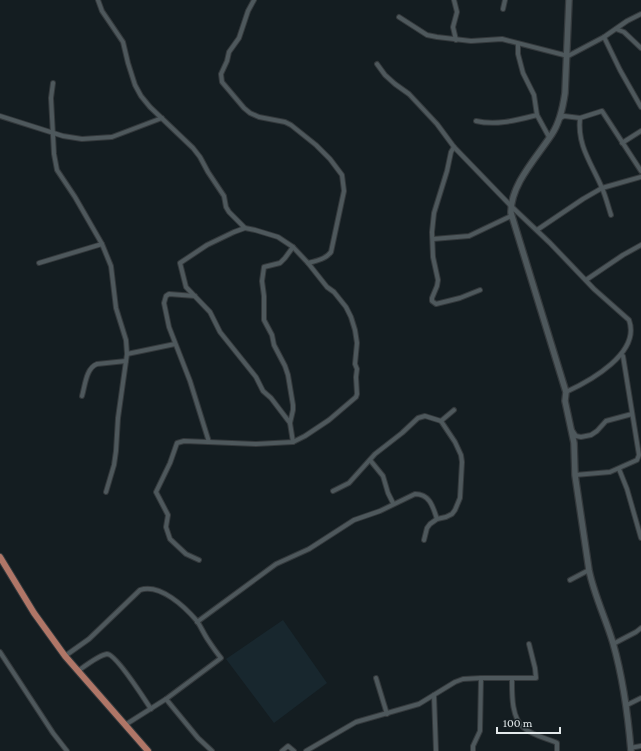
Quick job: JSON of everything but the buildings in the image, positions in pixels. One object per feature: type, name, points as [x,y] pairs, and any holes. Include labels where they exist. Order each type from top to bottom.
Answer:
[{"type":"main road","points":[[0,557],[34,612],[65,656],[148,751]]},
{"type":"street","points":[[98,0],[102,10],[123,42],[128,64],[135,85],[141,96],[150,107],[193,148],[224,196],[226,207],[229,212],[245,228]]},
{"type":"street","points":[[254,0],[248,11],[239,38],[229,52],[221,74],[222,82],[244,108],[260,117],[285,122],[316,145],[330,159],[342,176],[344,183],[341,206],[330,252],[328,256],[308,263]]},
{"type":"street","points":[[454,0],[457,12],[453,27],[456,40]]},
{"type":"street","points":[[503,9],[505,0]]},
{"type":"street","points":[[569,0],[568,56],[565,93],[559,119],[522,178],[510,206],[511,216],[566,392],[565,401],[574,443],[575,475],[592,583],[605,616],[613,644],[627,705],[631,749],[641,746]]},
{"type":"street","points":[[399,17],[427,35],[472,41],[502,39],[568,56],[604,37],[616,28],[641,14]]},
{"type":"street","points":[[616,28],[624,32],[641,48]]},
{"type":"street","points":[[604,37],[620,70],[641,107]]},
{"type":"street","points":[[518,44],[518,54],[523,73],[534,95],[537,115],[549,137]]},
{"type":"street","points":[[376,64],[394,84],[409,94],[437,124],[454,146],[510,206],[537,230],[586,280],[629,320],[631,324],[632,336],[631,342],[623,356],[590,379],[566,392]]},
{"type":"street","points":[[53,83],[51,98],[54,154],[57,170],[75,196],[102,244],[110,266],[116,308],[126,340],[127,354],[118,418],[116,451],[114,465],[106,492]]},
{"type":"street","points":[[559,119],[564,116],[580,118],[602,111],[641,171]]},
{"type":"street","points":[[476,121],[512,122],[537,115]]},
{"type":"street","points":[[0,116],[53,133],[82,139],[112,137],[162,118]]},
{"type":"street","points":[[580,118],[579,128],[583,148],[602,188],[611,215]]},
{"type":"street","points":[[622,143],[641,131]]},
{"type":"street","points":[[454,146],[434,213],[433,257],[438,280],[432,301],[436,304],[480,290]]},
{"type":"street","points":[[537,230],[602,188],[641,177]]},
{"type":"street","points":[[433,239],[469,236],[511,216]]},
{"type":"street","points":[[199,560],[186,554],[170,539],[166,527],[168,515],[156,492],[170,463],[177,443],[182,441],[263,444],[293,442],[329,420],[354,399],[357,394],[355,330],[346,307],[334,292],[327,287],[294,247],[278,237],[245,228],[207,245],[179,263],[186,287],[210,312],[220,332],[256,377],[263,391],[274,401],[290,423]]},
{"type":"street","points":[[39,263],[102,244]]},
{"type":"street","points":[[586,280],[623,255],[641,245]]},
{"type":"street","points":[[293,442],[290,423],[293,405],[288,376],[264,320],[264,296],[262,281],[264,267],[280,263],[294,247]]},
{"type":"street","points":[[196,296],[174,294],[166,296],[164,299],[169,327],[190,381],[209,442]]},
{"type":"street","points":[[127,354],[175,344]]},
{"type":"street","points":[[575,475],[610,472],[637,460],[639,456],[623,356]]},
{"type":"street","points":[[82,396],[90,368],[97,364],[126,361]]},
{"type":"street","points":[[441,421],[454,410]]},
{"type":"street","points":[[570,424],[576,436],[581,437],[594,433],[606,421],[632,414]]},
{"type":"street","points":[[333,491],[349,483],[370,460],[420,417],[425,416],[441,421],[455,442],[461,455],[462,465],[460,498],[452,514],[437,519],[430,524],[427,528],[424,540]]},
{"type":"street","points":[[370,460],[383,476],[388,493],[394,503]]},
{"type":"street","points":[[619,469],[627,489],[641,538]]},
{"type":"street","points":[[198,622],[276,564],[309,549],[354,520],[380,511],[415,494],[420,494],[430,500],[437,519]]},
{"type":"street","points":[[570,580],[590,570]]},
{"type":"street","points":[[65,656],[88,639],[140,590],[147,588],[162,591],[184,608],[198,622],[207,640],[221,658],[166,699],[125,725]]},
{"type":"street","points":[[613,644],[638,632],[641,628]]},
{"type":"street","points":[[306,751],[356,722],[419,704],[455,682],[468,678],[536,678],[529,644]]},
{"type":"street","points":[[0,652],[67,751]]},
{"type":"street","points":[[78,672],[90,662],[106,654],[114,657],[151,709]]},
{"type":"street","points":[[376,678],[387,714]]},
{"type":"street","points":[[472,751],[480,731],[481,678]]},
{"type":"street","points":[[512,678],[512,706],[522,727],[529,732],[555,742],[557,744],[557,751]]},
{"type":"street","points":[[434,695],[436,751]]},
{"type":"street","points":[[627,705],[641,698]]},
{"type":"street","points":[[166,699],[198,738],[212,751]]},
{"type":"street","points":[[282,751],[288,746],[294,751]]},
{"type":"shaded area","points":[[283,620],[327,683],[274,723],[226,659]]}]
